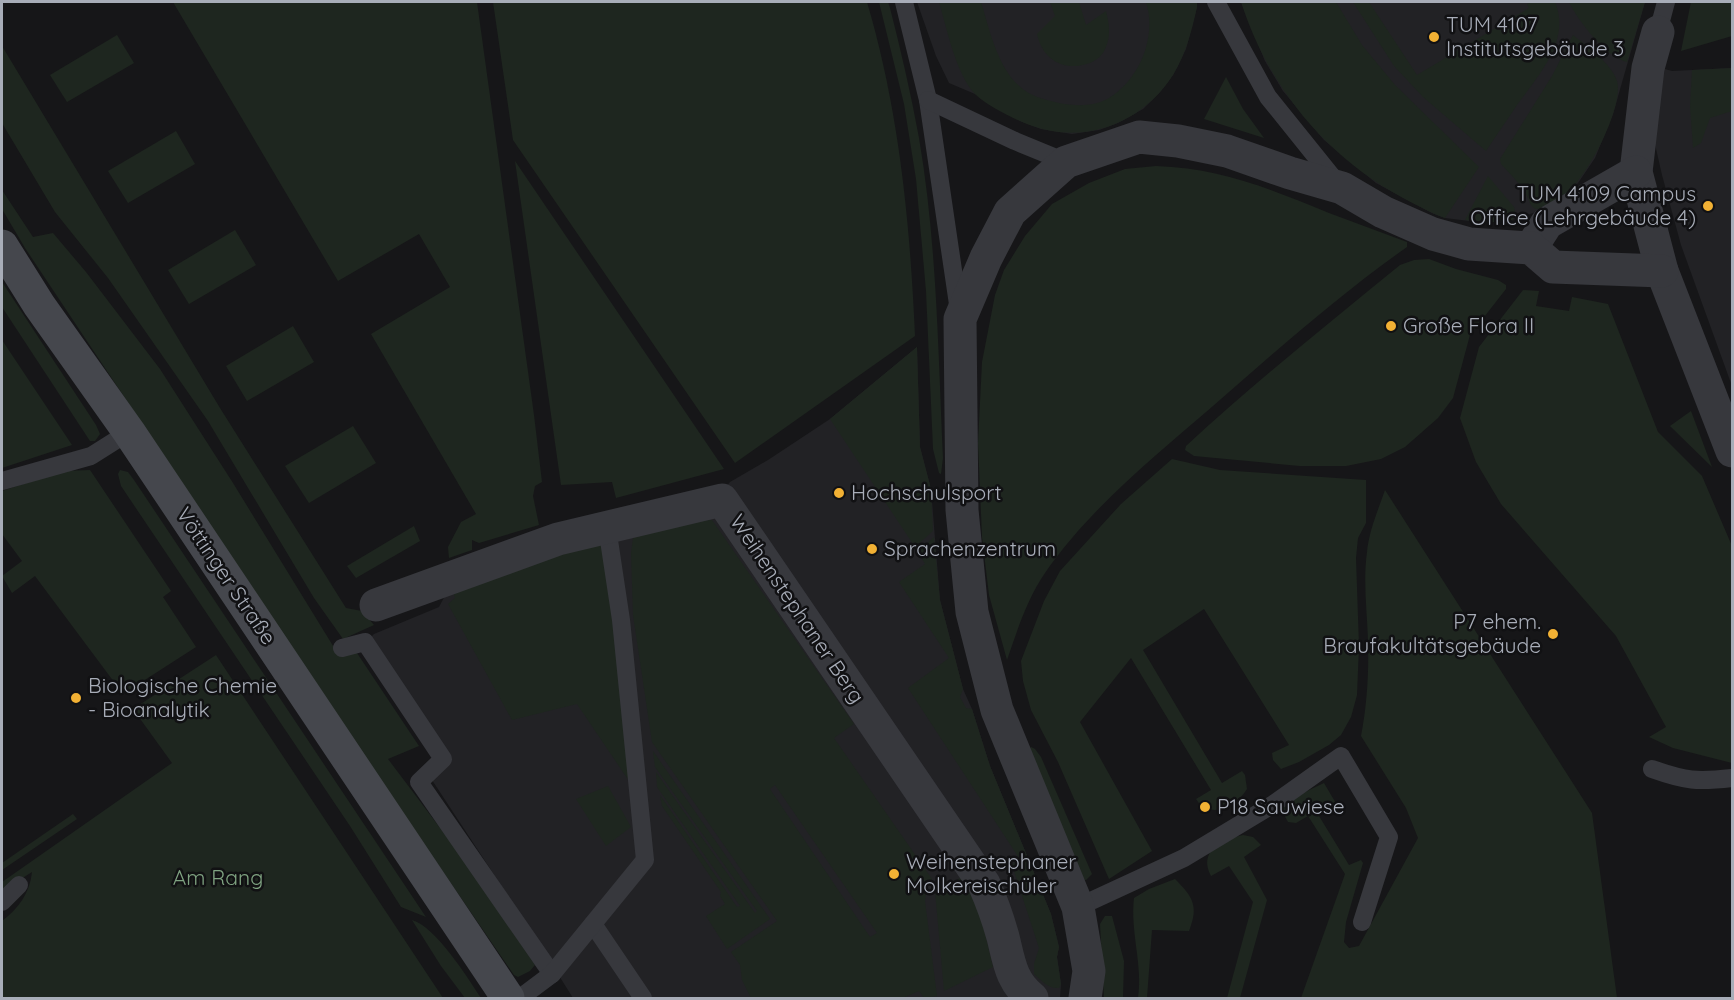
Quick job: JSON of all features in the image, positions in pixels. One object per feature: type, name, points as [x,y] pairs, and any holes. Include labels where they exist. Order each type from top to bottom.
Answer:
[{"type":"main road","name":"Vöttinger Straße","points":[[2,246],[39,305],[129,432],[508,999]]},
{"type":"street","points":[[1658,33],[1648,68],[1636,172],[1662,271],[1732,451]]},
{"type":"street","points":[[1086,999],[1089,971],[1078,907],[997,710],[972,612],[962,510],[960,319],[986,258],[1010,212],[1066,162],[1139,137],[1179,141],[1227,151],[1342,188],[1383,212],[1433,234],[1468,244],[1531,248],[1553,267],[1662,271]]},
{"type":"street","points":[[1531,248],[1547,223],[1636,172]]},
{"type":"street","name":"Weihenstephaner Berg","points":[[376,606],[558,539],[722,500],[984,884],[994,907],[1012,976],[1024,993],[1032,999]]},
{"type":"lane","points":[[904,2],[928,100],[960,319]]},
{"type":"lane","points":[[1216,2],[1268,96],[1342,188]]},
{"type":"lane","points":[[1658,33],[1666,2]]},
{"type":"lane","points":[[928,100],[1066,162]]},
{"type":"lane","points":[[2,481],[91,456],[129,432]]},
{"type":"lane","points":[[520,999],[552,974],[645,860],[621,620],[607,527]]},
{"type":"lane","points":[[342,648],[365,642],[443,759],[419,782],[552,974]]},
{"type":"lane","points":[[1078,907],[1184,858],[1272,805],[1341,756],[1389,837],[1362,921]]},
{"type":"lane","points":[[1652,769],[1700,782],[1732,778]]},
{"type":"lane","points":[[2,903],[19,885]]},
{"type":"lane","points":[[593,924],[643,999]]},
{"type":"shaded area","points":[[917,2],[1197,2],[1197,7],[1186,49],[1173,75],[1160,92],[1143,109],[1118,123],[1099,130],[1072,134],[1041,129],[1020,121],[975,94],[949,83],[936,56]]},
{"type":"shaded area","points":[[1241,2],[1645,2],[1613,114],[1595,158],[1578,183],[1545,209],[1512,220],[1485,223],[1445,218],[1432,213],[1376,183],[1324,140],[1283,91],[1265,61]]},
{"type":"shaded area","points":[[1661,68],[1672,71],[1732,68],[1732,386],[1681,245],[1652,131]]},
{"type":"shaded area","points":[[917,347],[920,447],[931,489],[940,600],[963,689],[972,709],[990,766],[1051,914],[1059,947],[1057,957],[1061,984],[1060,998],[573,998],[432,780],[439,759],[371,637],[439,607],[451,584],[696,521],[730,482],[830,419]]},
{"type":"green space","points":[[173,2],[477,2],[542,482],[535,486],[533,496],[539,525],[479,543],[472,540],[472,550],[449,558],[448,547],[461,522],[476,514],[371,334],[450,287],[419,234],[338,281]]},
{"type":"green space","points":[[493,2],[867,2],[895,125],[910,251],[915,336],[735,463],[513,140]]},
{"type":"green space","points":[[879,2],[888,2],[890,8],[913,105],[925,178],[936,297],[943,458],[941,474],[933,449],[926,291],[916,179],[904,104]]},
{"type":"green space","points":[[939,2],[981,2],[998,54],[1008,74],[1015,82],[1027,92],[1041,98],[1080,105],[1096,103],[1109,98],[1120,90],[1137,68],[1143,56],[1149,29],[1146,2],[1197,2],[1197,7],[1182,59],[1160,92],[1144,107],[1127,118],[1109,126],[1069,133],[1027,124],[992,107],[975,94],[957,63]]},
{"type":"green space","points":[[1050,2],[1079,2],[1086,25],[1106,11],[1109,38],[1100,57],[1090,63],[1072,66],[1056,62],[1044,51],[1037,34],[1055,16]]},
{"type":"green space","points":[[1241,2],[1336,2],[1362,45],[1395,85],[1479,167],[1445,218],[1403,198],[1375,181],[1325,140],[1284,90],[1267,62]]},
{"type":"green space","points":[[1353,2],[1369,2],[1417,75],[1529,8],[1527,4],[1532,2],[1555,2],[1559,16],[1559,30],[1556,43],[1543,69],[1486,151],[1423,97],[1394,66]]},
{"type":"green space","points":[[1569,2],[1645,2],[1627,62],[1602,46],[1579,19]]},
{"type":"green space","points":[[1691,2],[1732,2],[1732,36],[1681,51]]},
{"type":"green space","points":[[117,35],[134,63],[67,102],[50,75]]},
{"type":"green space","points":[[1573,35],[1610,68],[1617,81],[1618,95],[1605,135],[1580,178],[1566,195],[1552,206],[1536,209],[1531,205],[1519,183],[1501,164],[1500,159],[1552,76]]},
{"type":"green space","points":[[2,46],[220,408],[346,608],[362,611],[374,625],[343,639],[314,598],[208,421],[108,278],[55,212],[2,123]]},
{"type":"green space","points":[[1732,68],[1732,111],[1710,118],[1701,143],[1693,148],[1690,106],[1692,70]]},
{"type":"green space","points":[[1226,77],[1243,109],[1264,138],[1204,119]]},
{"type":"green space","points":[[176,131],[195,164],[128,203],[108,171]]},
{"type":"green space","points":[[515,161],[724,469],[616,498],[612,482],[561,485]]},
{"type":"green space","points":[[1156,166],[1202,171],[1245,181],[1407,242],[1407,247],[1357,284],[1284,344],[1102,505],[1045,573],[1023,615],[1007,660],[989,595],[982,537],[978,443],[982,362],[995,295],[1004,270],[1025,236],[1052,204],[1089,183],[1125,169]]},
{"type":"green space","points":[[1488,176],[1514,207],[1516,216],[1512,220],[1485,223],[1465,220]]},
{"type":"green space","points":[[2,190],[33,237],[53,233],[86,272],[160,369],[338,654],[357,653],[419,746],[388,759],[462,857],[535,965],[530,971],[518,977],[514,975],[356,745],[25,248],[2,209]]},
{"type":"green space","points":[[235,230],[256,265],[189,304],[168,270]]},
{"type":"green space","points":[[1429,259],[1498,280],[1506,285],[1506,289],[1470,335],[1453,398],[1438,418],[1405,447],[1381,459],[1346,466],[1300,466],[1194,456],[1185,450],[1186,446],[1238,399],[1400,265],[1414,260]]},
{"type":"green space","points":[[2,282],[96,425],[100,434],[95,441],[90,441],[2,307]]},
{"type":"green space","points":[[1523,290],[1539,291],[1536,306],[1569,311],[1572,297],[1608,304],[1658,432],[1702,476],[1732,546],[1732,763],[1673,748],[1649,737],[1666,727],[1616,636],[1501,504],[1476,462],[1460,418],[1479,347]]},
{"type":"green space","points":[[293,326],[314,362],[247,401],[226,366]]},
{"type":"green space","points":[[2,340],[72,445],[2,468]]},
{"type":"green space","points":[[917,347],[920,447],[931,489],[933,531],[915,547],[830,419]]},
{"type":"green space","points":[[1691,411],[1712,467],[1670,426]]},
{"type":"green space","points":[[353,426],[376,463],[309,503],[285,466]]},
{"type":"green space","points":[[1172,459],[1220,470],[1366,480],[1366,523],[1358,538],[1356,558],[1359,646],[1357,695],[1351,717],[1341,735],[1329,745],[1299,762],[1281,769],[1273,760],[1272,753],[1289,745],[1204,609],[1143,650],[1222,783],[1242,771],[1245,775],[1247,789],[1238,801],[1224,809],[1203,809],[1196,799],[1211,790],[1131,658],[1080,722],[1152,851],[1109,879],[1058,762],[1031,710],[1023,681],[1021,661],[1044,601],[1060,571],[1121,504]]},
{"type":"green space","points":[[90,470],[171,591],[163,597],[196,647],[123,694],[35,576],[12,593],[2,576],[22,561],[2,534],[2,491],[63,471]]},
{"type":"green space","points":[[120,470],[128,472],[134,480],[426,917],[401,907],[350,826],[121,486],[118,474]]},
{"type":"green space","points":[[1385,490],[1592,813],[1617,998],[1301,998],[1345,874],[1308,816],[1296,823],[1288,822],[1282,811],[1284,802],[1324,783],[1337,805],[1319,816],[1349,865],[1361,860],[1363,863],[1346,922],[1344,942],[1349,948],[1359,946],[1418,838],[1406,808],[1361,736],[1368,664],[1366,563],[1372,528]]},
{"type":"green space","points":[[712,520],[854,724],[834,738],[932,879],[927,887],[925,901],[937,996],[924,998],[919,991],[903,998],[751,998],[742,980],[740,965],[731,952],[777,921],[652,742],[633,615],[631,553],[633,538],[696,521]],"holes":[[[775,785],[877,933],[870,937],[770,789]]]},
{"type":"green space","points":[[414,526],[420,541],[356,578],[347,566]]},
{"type":"green space","points":[[934,537],[940,600],[963,689],[960,697],[966,708],[972,709],[990,766],[1051,914],[1059,947],[1057,957],[1061,984],[1059,988],[1048,986],[1034,974],[1034,964],[1039,948],[1012,865],[1019,858],[908,688],[949,658],[899,582],[925,564],[918,552]]},
{"type":"green space","points":[[601,538],[636,782],[631,784],[577,704],[512,720],[448,604],[455,598],[451,584]]},
{"type":"green space","name":"Am Rang","points":[[216,655],[443,998],[2,998],[2,921],[22,900],[29,887],[32,872],[2,891],[2,882],[172,763],[133,709]]},
{"type":"green space","points":[[1031,747],[1041,757],[1092,874],[1086,880],[1080,879],[1028,751]]},
{"type":"green space","points":[[653,751],[770,919],[727,949],[706,916],[725,904],[720,896],[721,892],[662,806],[660,795],[737,907],[740,906],[657,787],[656,772],[755,913],[757,911],[655,767]]},
{"type":"green space","points":[[608,786],[631,827],[606,846],[576,799]]},
{"type":"green space","points":[[73,814],[77,819],[2,870],[2,863]]},
{"type":"green space","points":[[1243,835],[1253,837],[1261,845],[1244,857],[1267,900],[1240,998],[1227,998],[1253,902],[1229,866],[1211,876],[1207,860],[1214,848],[1227,840]]},
{"type":"green space","points":[[960,878],[978,904],[993,967],[944,991],[935,891],[940,891]]},
{"type":"green space","points":[[1175,879],[1193,902],[1192,922],[1189,931],[1152,930],[1147,998],[1138,998],[1139,973],[1133,911],[1134,898],[1149,889]]},
{"type":"green space","points":[[1105,916],[1112,916],[1124,961],[1123,998],[1104,998],[1100,924]]},
{"type":"green space","points":[[412,920],[421,924],[441,942],[481,998],[465,998],[441,966]]},
{"type":"place","name":"TUM 4107 Institutsgebäude 3","points":[[1434,37]]},
{"type":"place","name":"TUM 4109 Campus Office (Lehrgebäude 4)","points":[[1708,206]]},
{"type":"place","name":"Große Flora II","points":[[1391,326]]},
{"type":"place","name":"Hochschulsport","points":[[839,493]]},
{"type":"place","name":"Sprachenzentrum","points":[[872,549]]},
{"type":"place","name":"P7 ehem. Braufakultätsgebäude","points":[[1553,634]]},
{"type":"place","name":"Biologische Chemie - Bioanalytik","points":[[76,698]]},
{"type":"place","name":"P18 Sauwiese","points":[[1205,807]]},
{"type":"place","name":"Weihenstephaner Molkereischüler","points":[[894,874]]}]
